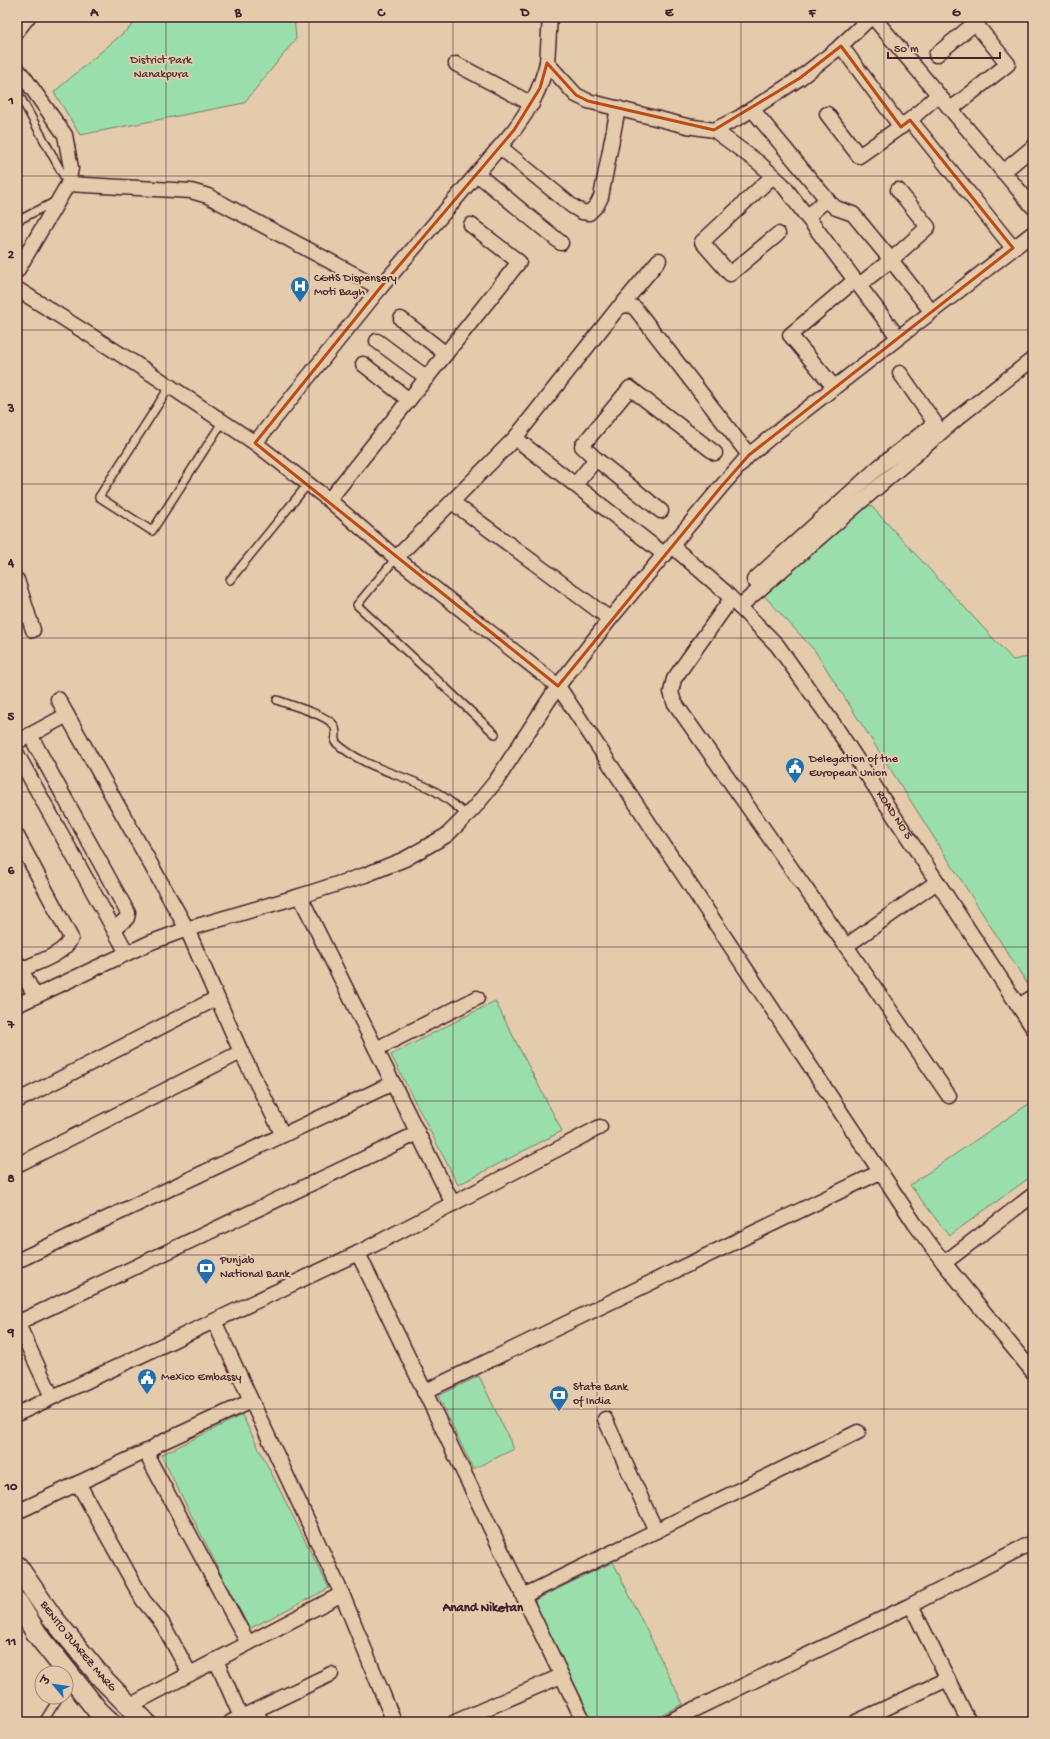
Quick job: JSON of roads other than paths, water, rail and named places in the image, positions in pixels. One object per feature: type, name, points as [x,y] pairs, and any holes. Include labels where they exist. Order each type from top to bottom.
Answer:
[{"type":"street","points":[[17,31],[28,17]]},
{"type":"street","points":[[255,443],[380,288],[514,130],[532,104],[540,88],[547,63],[550,17]]},
{"type":"street","points":[[714,130],[752,109],[800,78],[841,46],[872,17],[1033,207]]},
{"type":"street","points":[[936,55],[975,23],[1008,64],[951,109]]},
{"type":"street","points":[[841,46],[1013,248]]},
{"type":"street","points":[[547,63],[576,95],[588,101],[688,126],[714,130],[756,160],[783,185],[898,337]]},
{"type":"street","points":[[456,64],[532,104]]},
{"type":"street","points":[[17,69],[65,136],[71,168],[68,184],[17,271]]},
{"type":"street","points":[[827,114],[859,156],[906,123],[938,95]]},
{"type":"street","points":[[500,147],[572,206],[582,212],[589,213],[597,205],[601,197],[618,108]]},
{"type":"street","points":[[752,109],[827,199],[836,208],[853,214],[931,312]]},
{"type":"street","points":[[1003,172],[1033,147]]},
{"type":"street","points":[[477,174],[561,243]]},
{"type":"street","points":[[773,176],[702,242],[730,274],[778,234]]},
{"type":"street","points":[[68,184],[191,191],[208,196],[380,288]]},
{"type":"street","points":[[834,388],[790,335],[857,282],[891,260],[928,227],[898,190]]},
{"type":"street","points":[[807,217],[827,199]]},
{"type":"street","points":[[329,500],[519,262],[471,225]]},
{"type":"street","points":[[17,1005],[127,953],[302,902],[404,859],[447,835],[467,815],[496,781],[558,686],[610,619],[749,455],[898,337],[1033,233]]},
{"type":"street","points":[[396,558],[515,438],[620,306],[659,260]]},
{"type":"street","points":[[17,289],[170,386],[255,443],[329,500],[396,558],[558,686],[880,1172],[944,1263],[1033,1372]]},
{"type":"street","points":[[620,306],[629,304],[635,308],[749,455]]},
{"type":"street","points":[[402,319],[446,354]]},
{"type":"street","points":[[377,341],[427,378]]},
{"type":"street","points":[[949,1096],[846,946],[674,702],[671,692],[674,679],[735,603],[762,588],[960,416],[1033,359]]},
{"type":"street","points":[[363,364],[409,400]]},
{"type":"street","points":[[762,588],[754,580],[880,466],[935,423],[900,374]]},
{"type":"street","points":[[661,511],[582,446],[630,388],[715,453]]},
{"type":"street","name":"ROAD NO 5","points":[[515,438],[575,485],[668,550],[735,603],[777,645],[835,726],[1033,1028]]},
{"type":"street","points":[[575,485],[596,459]]},
{"type":"street","points":[[452,502],[610,619]]},
{"type":"street","points":[[17,580],[33,630]]},
{"type":"street","points":[[58,699],[190,935],[241,1052],[283,1135]]},
{"type":"street","points":[[17,742],[67,715]]},
{"type":"street","points":[[30,735],[128,913],[128,918],[114,929]]},
{"type":"street","points":[[17,754],[127,953]]},
{"type":"street","points":[[17,836],[71,938],[69,943],[56,953],[19,966],[35,996]]},
{"type":"street","points":[[846,946],[937,882]]},
{"type":"street","points":[[302,902],[453,1204]]},
{"type":"street","points":[[1019,1006],[1033,997]]},
{"type":"street","points":[[17,1101],[217,998]]},
{"type":"street","points":[[376,1049],[477,998]]},
{"type":"street","points":[[17,1165],[241,1052]]},
{"type":"street","points":[[17,1261],[393,1083]]},
{"type":"street","points":[[17,1414],[358,1254],[600,1127]]},
{"type":"street","points":[[52,1397],[17,1323],[418,1133]]},
{"type":"street","points":[[424,1392],[880,1172]]},
{"type":"street","points":[[944,1263],[1033,1195]]},
{"type":"street","points":[[358,1254],[584,1722]]},
{"type":"street","points":[[214,1321],[342,1594],[394,1722]]},
{"type":"street","points":[[17,1512],[251,1401]]},
{"type":"street","points":[[605,1419],[656,1531]]},
{"type":"street","points":[[523,1596],[858,1432]]},
{"type":"street","points":[[153,1448],[149,1454],[150,1461],[248,1643]]},
{"type":"street","points":[[78,1483],[143,1600],[162,1623],[190,1674]]},
{"type":"street","points":[[668,1722],[911,1605],[1033,1542]]},
{"type":"street","name":"BENITO JUAREZ MARG","points":[[17,1566],[57,1623],[101,1677],[146,1722]]},
{"type":"street","points":[[129,1706],[342,1594]]},
{"type":"street","name":"BENITO JUAREZ MARG","points":[[17,1602],[58,1665]]},
{"type":"street","points":[[911,1605],[969,1722]]},
{"type":"street","points":[[216,1660],[236,1720],[258,1716],[331,1674]]},
{"type":"street","points":[[455,1722],[477,1718],[561,1676]]},
{"type":"street","points":[[856,1722],[948,1679]]},
{"type":"street","name":"BENITO JUAREZ MARG","points":[[74,1686],[110,1722]]},
{"type":"lane","points":[[17,91],[68,184]]},
{"type":"lane","points":[[17,221],[60,199]]},
{"type":"lane","points":[[170,386],[99,497],[152,531],[223,422]]},
{"type":"lane","points":[[230,580],[308,484]]},
{"type":"lane","points":[[396,558],[357,605],[495,734]]},
{"type":"lane","points":[[277,700],[333,724],[336,732],[335,742],[343,750],[384,772],[431,788],[467,815]]},
{"type":"lane","points":[[43,1722],[54,1705]]},
{"type":"place","name":"CGHS Dispensery Moti Bagh","points":[[300,303]]},
{"type":"place","name":"Delegation of the European Union","points":[[795,784]]},
{"type":"place","name":"Punjab National Bank","points":[[206,1285]]},
{"type":"place","name":"Mexico Embassy","points":[[147,1395]]},
{"type":"place","name":"State Bank of India","points":[[559,1412]]},
{"type":"district","name":"Anand Niketan","points":[[483,1608]]},
{"type":"park label","name":"District Park Nanakpura","points":[[161,68]]}]
